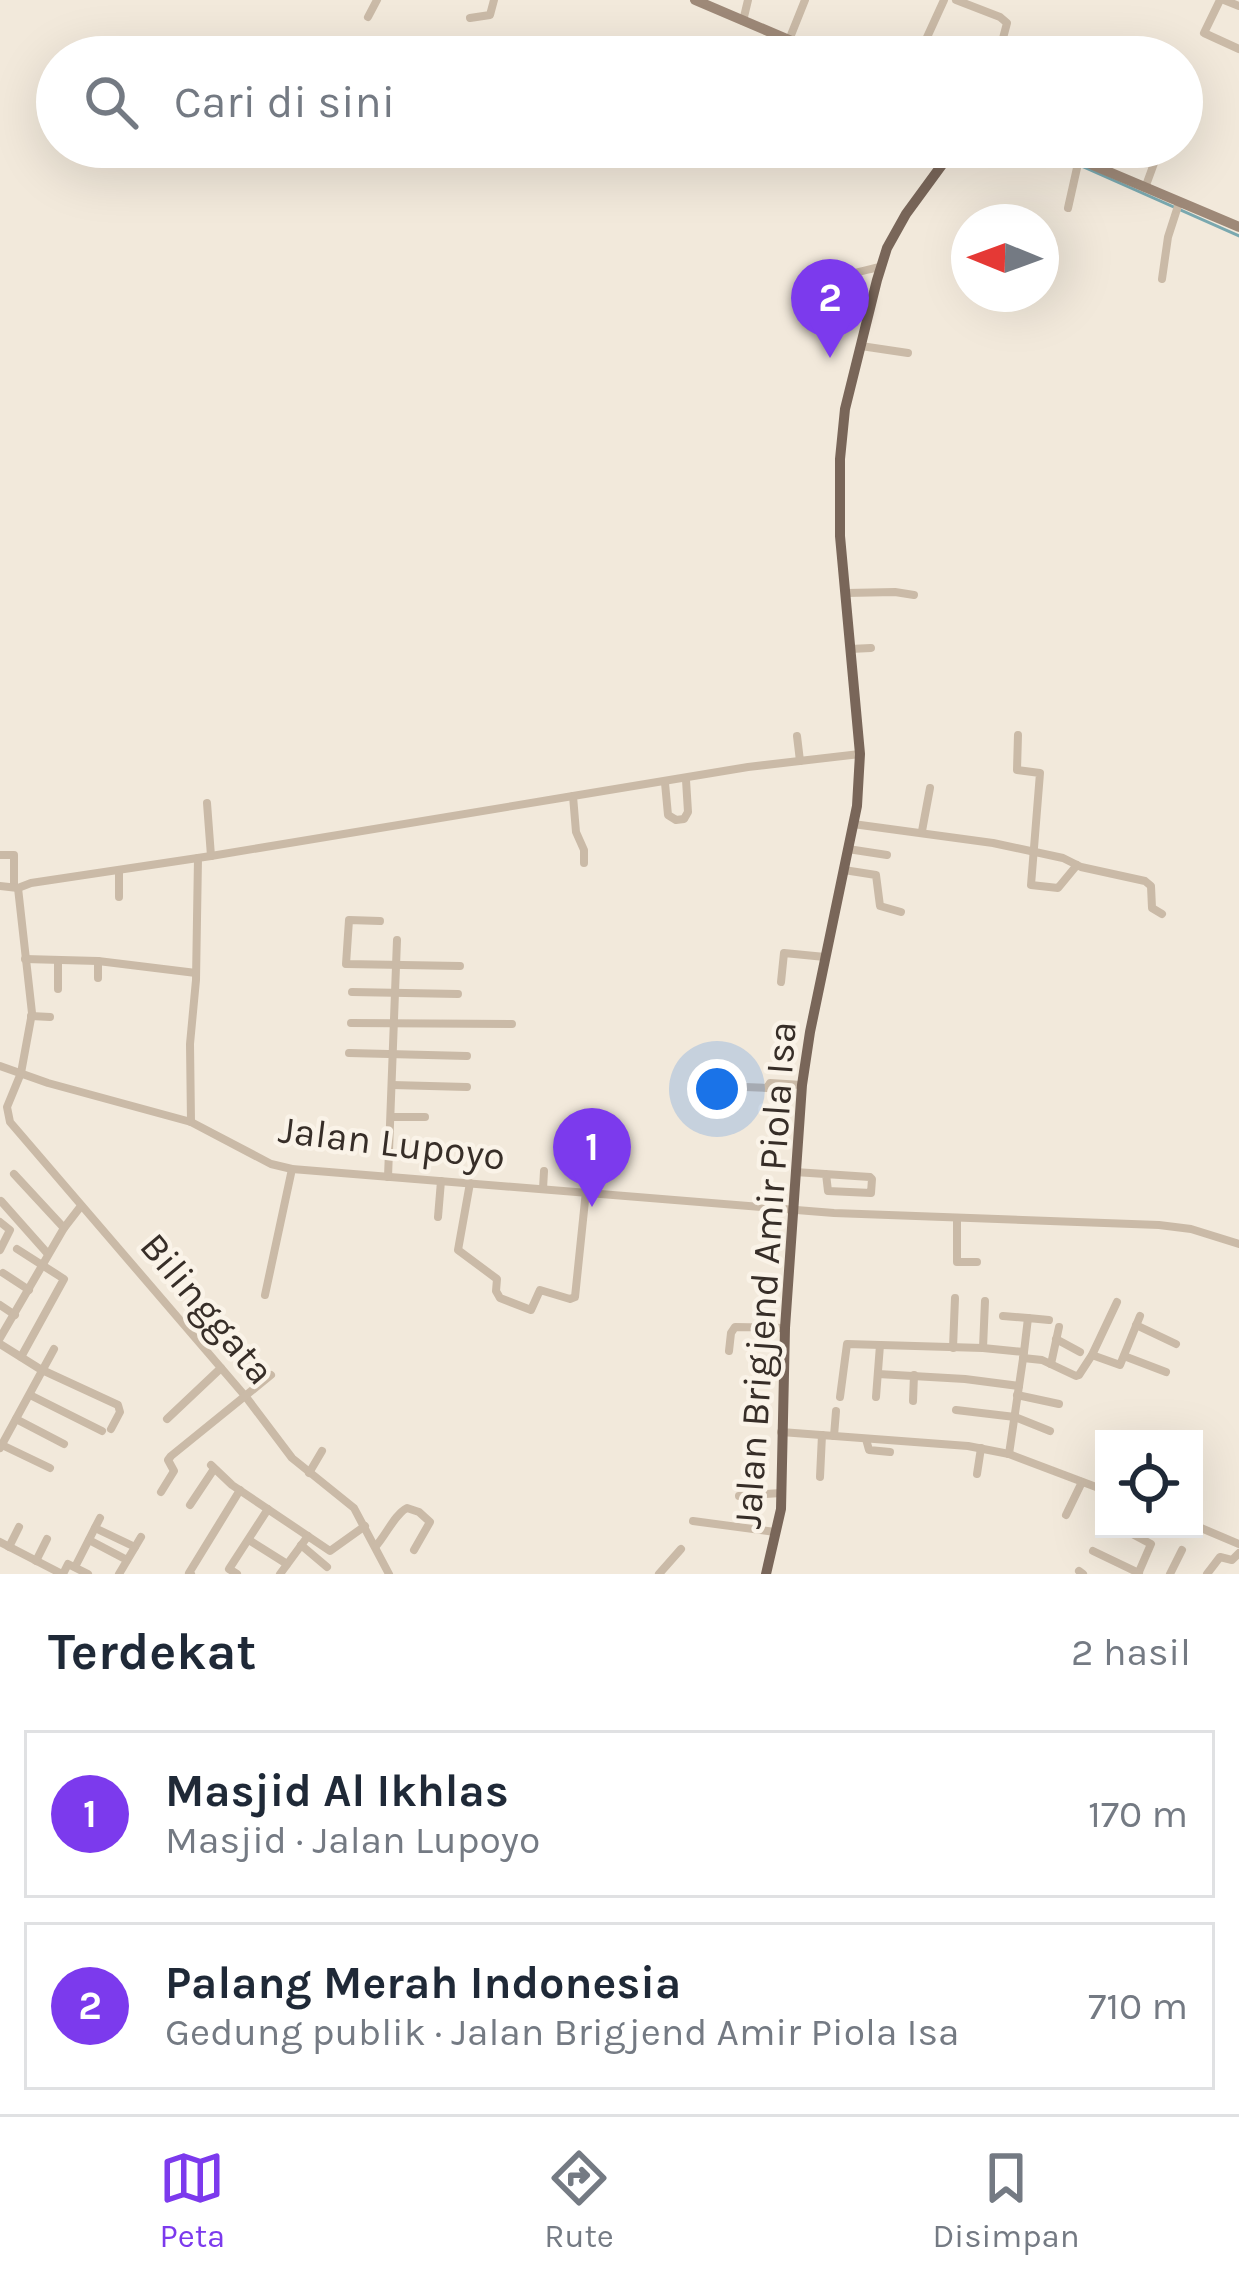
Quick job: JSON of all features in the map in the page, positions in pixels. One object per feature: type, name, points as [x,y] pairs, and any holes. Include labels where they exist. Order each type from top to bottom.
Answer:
[{"type":"main road","name":"Jalan Brigjend Amir Piola Isa","points":[[766,1574],[782,1492],[785,1328],[802,1085],[858,795],[860,754],[840,536],[844,409],[881,267],[895,232],[940,168]]},
{"type":"street","points":[[368,16],[377,0]]},
{"type":"street","points":[[470,18],[490,15],[494,0]]},
{"type":"street","points":[[695,0],[780,36]]},
{"type":"street","points":[[743,20],[748,0]]},
{"type":"street","points":[[791,36],[805,0]]},
{"type":"street","points":[[928,36],[944,0]]},
{"type":"street","points":[[956,0],[1005,20],[1005,36]]},
{"type":"street","points":[[1204,33],[1222,0],[1239,6]]},
{"type":"street","points":[[1190,27],[1239,49]]},
{"type":"street","points":[[1068,208],[1077,168]]},
{"type":"street","points":[[1091,168],[1145,188],[1178,207],[1239,227]]},
{"type":"street","points":[[1145,188],[1152,168]]},
{"type":"street","points":[[1162,279],[1178,207]]},
{"type":"street","points":[[868,311],[842,307],[844,279],[881,267]]},
{"type":"street","points":[[860,345],[908,352]]},
{"type":"street","points":[[846,593],[914,595]]},
{"type":"street","points":[[850,649],[871,648]]},
{"type":"street","points":[[1018,735],[1017,770],[1040,773],[1032,886],[1058,888],[1077,866]]},
{"type":"street","points":[[797,736],[800,761]]},
{"type":"street","points":[[0,886],[16,888],[748,767],[860,754]]},
{"type":"street","points":[[665,783],[668,815],[684,819],[688,812],[686,780]]},
{"type":"street","points":[[922,831],[930,788]]},
{"type":"street","points":[[574,796],[584,863]]},
{"type":"street","points":[[207,803],[211,856]]},
{"type":"street","points":[[853,824],[922,831],[1034,852],[1149,883],[1152,908],[1162,914]]},
{"type":"street","points":[[847,848],[887,856]]},
{"type":"street","points":[[0,855],[14,855],[32,1016],[21,1073]]},
{"type":"street","points":[[191,1122],[198,858]]},
{"type":"street","points":[[842,870],[876,875],[880,906],[901,912]]},
{"type":"street","points":[[119,871],[119,897]]},
{"type":"street","points":[[380,921],[349,920],[346,964],[460,965]]},
{"type":"street","points":[[388,1177],[397,940]]},
{"type":"street","points":[[781,982],[784,953],[825,957]]},
{"type":"street","points":[[26,958],[196,973]]},
{"type":"street","points":[[58,961],[58,989]]},
{"type":"street","points":[[98,961],[98,978]]},
{"type":"street","points":[[352,992],[458,994]]},
{"type":"street","points":[[32,1016],[50,1017]]},
{"type":"street","points":[[351,1022],[512,1024]]},
{"type":"street","points":[[350,1054],[467,1055]]},
{"type":"street","name":"Jalan Lupoyo","points":[[0,1066],[191,1122],[271,1164],[292,1169],[793,1210],[1159,1225],[1239,1244]]},
{"type":"street","name":"Bilinggata","points":[[21,1073],[7,1107],[10,1122],[281,1445],[351,1504],[389,1574]]},
{"type":"street","points":[[392,1084],[467,1087]]},
{"type":"street","points":[[745,1087],[802,1085]]},
{"type":"street","points":[[391,1117],[424,1117]]},
{"type":"street","points":[[265,1295],[292,1169]]},
{"type":"street","points":[[543,1189],[544,1171]]},
{"type":"street","points":[[795,1172],[826,1174],[870,1177],[872,1191],[828,1191],[826,1174]]},
{"type":"street","points":[[14,1174],[64,1228]]},
{"type":"street","points":[[439,1217],[441,1181]]},
{"type":"street","points":[[470,1184],[458,1250],[497,1279],[500,1298],[531,1310],[541,1290],[575,1297],[586,1191]]},
{"type":"street","points":[[1,1202],[48,1254]]},
{"type":"street","points":[[30,1394],[106,1430],[120,1412],[118,1405],[43,1370],[0,1341],[79,1207]]},
{"type":"street","points":[[958,1218],[957,1262],[977,1262]]},
{"type":"street","points":[[0,1222],[10,1230],[0,1250]]},
{"type":"street","points":[[17,1249],[64,1281],[21,1357]]},
{"type":"street","points":[[3,1273],[29,1290]]},
{"type":"street","points":[[953,1348],[955,1298]]},
{"type":"street","points":[[983,1348],[985,1301]]},
{"type":"street","points":[[847,1344],[983,1348],[1024,1355],[1076,1376],[1092,1355],[1117,1302]]},
{"type":"street","points":[[0,1305],[15,1315]]},
{"type":"street","points":[[1003,1316],[1049,1320]]},
{"type":"street","points":[[1009,1454],[1028,1318]]},
{"type":"street","points":[[1092,1355],[1119,1366],[1138,1320],[1176,1344]]},
{"type":"street","points":[[729,1351],[735,1327],[785,1328]]},
{"type":"street","points":[[840,1397],[847,1328]]},
{"type":"street","points":[[1051,1364],[1059,1328]]},
{"type":"street","points":[[1056,1340],[1080,1352]]},
{"type":"street","points":[[876,1397],[880,1346]]},
{"type":"street","points":[[50,1468],[1,1446],[54,1349]]},
{"type":"street","points":[[1124,1356],[1166,1372]]},
{"type":"street","points":[[167,1419],[218,1370]]},
{"type":"street","points":[[878,1374],[1018,1391],[1059,1404]]},
{"type":"street","points":[[161,1492],[174,1472],[171,1456],[271,1375]]},
{"type":"street","points":[[913,1401],[914,1375]]},
{"type":"street","points":[[170,1400],[178,1408]]},
{"type":"street","points":[[956,1410],[1015,1417],[1051,1431]]},
{"type":"street","points":[[834,1436],[836,1411]]},
{"type":"street","points":[[16,1419],[64,1444]]},
{"type":"street","points":[[781,1432],[981,1448],[1095,1487]]},
{"type":"street","points":[[820,1477],[822,1435]]},
{"type":"street","points":[[866,1438],[868,1450],[890,1452]]},
{"type":"street","points":[[976,1474],[981,1448]]},
{"type":"street","points":[[309,1473],[322,1451]]},
{"type":"street","points":[[781,1460],[797,1462]]},
{"type":"street","points":[[190,1505],[213,1467],[330,1551]]},
{"type":"street","points":[[1066,1515],[1082,1482]]},
{"type":"street","points":[[191,1574],[239,1490]]},
{"type":"street","points":[[739,1496],[782,1492]]},
{"type":"street","points":[[376,1546],[407,1508],[430,1522],[414,1550]]},
{"type":"street","points":[[230,1572],[268,1509]]},
{"type":"street","points":[[75,1567],[100,1518]]},
{"type":"street","points":[[693,1521],[777,1533]]},
{"type":"street","points":[[325,1572],[330,1551],[365,1526]]},
{"type":"street","points":[[19,1527],[4,1545],[63,1574],[68,1564],[88,1574]]},
{"type":"street","points":[[95,1528],[135,1547]]},
{"type":"street","points":[[1203,1530],[1239,1548],[1232,1559],[1220,1558],[1207,1574]]},
{"type":"street","points":[[280,1574],[308,1536]]},
{"type":"street","points":[[119,1574],[141,1537]]},
{"type":"street","points":[[1094,1551],[1138,1573],[1150,1544],[1139,1538]]},
{"type":"street","points":[[36,1561],[46,1539]]},
{"type":"street","points":[[88,1540],[127,1560]]},
{"type":"street","points":[[249,1540],[287,1564]]},
{"type":"street","points":[[301,1545],[325,1572]]},
{"type":"street","points":[[659,1574],[681,1549]]},
{"type":"street","points":[[1170,1574],[1182,1550]]},
{"type":"waterway","points":[[1086,168],[1239,236]]},
{"type":"place","name":"Palang Merah Indonesia","points":[[830,358]]},
{"type":"place","name":"Masjid Al Ikhlas","points":[[592,1207]]}]
